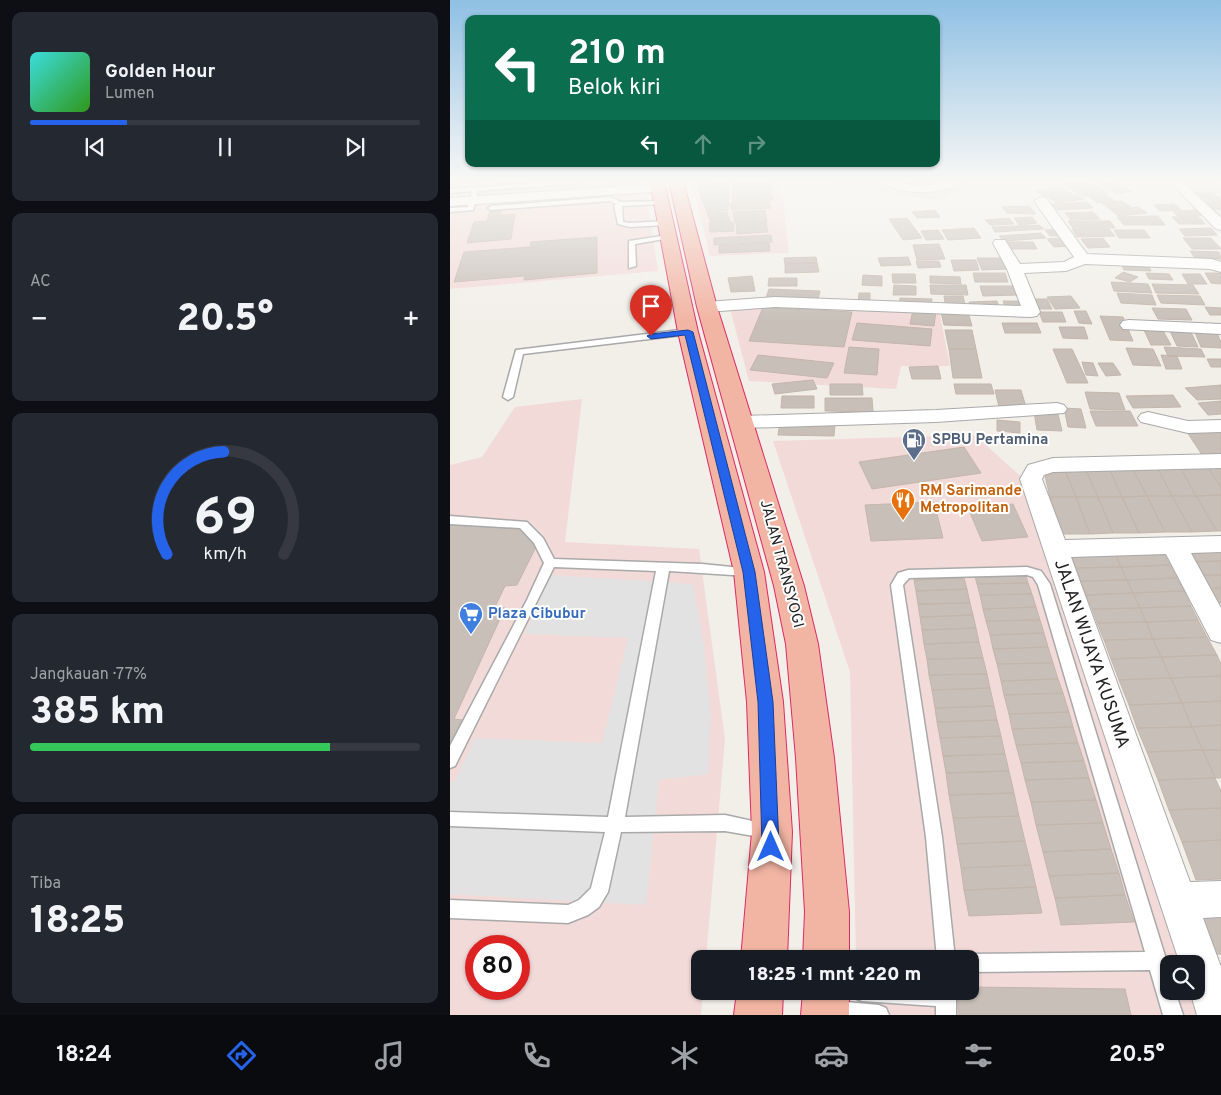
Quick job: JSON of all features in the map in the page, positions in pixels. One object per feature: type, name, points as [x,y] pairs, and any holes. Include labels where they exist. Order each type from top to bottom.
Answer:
[{"type":"highway","name":"JALAN TRANSYOGI","points":[[670,228],[688,332],[749,572],[765,702],[772,832],[765,950]]},
{"type":"highway","name":"JALAN TRANSYOGI","points":[[676,228],[707,307],[742,422],[789,586],[802,644],[815,758],[827,912],[826,950]]},
{"type":"highway","points":[[758,1015],[759,1000]]},
{"type":"street","points":[[1062,228],[1084,259]]},
{"type":"street","points":[[707,307],[775,302],[1031,312],[1016,269],[1000,243]]},
{"type":"street","points":[[1016,269],[1066,266],[1084,259],[1212,264],[1221,267]]},
{"type":"street","points":[[1129,325],[1221,329]]},
{"type":"street","points":[[742,422],[936,416],[1057,409]]},
{"type":"street","points":[[1148,418],[1188,427],[1221,426]]},
{"type":"street","name":"JALAN WIJAYA KUSUMA","points":[[1218,1015],[1054,549],[1031,476],[1036,469],[1053,466],[1221,462]]},
{"type":"street","points":[[1054,549],[1221,544]]},
{"type":"street","points":[[1174,545],[1221,633]]},
{"type":"street","points":[[1177,901],[1221,899]]},
{"type":"lane","points":[[632,266],[631,242],[643,228]]},
{"type":"lane","points":[[508,397],[518,352],[688,332]]},
{"type":"lane","points":[[450,520],[523,524],[539,541],[550,563]]},
{"type":"lane","points":[[550,563],[702,568],[749,572]]},
{"type":"lane","points":[[450,761],[533,600],[550,563]]},
{"type":"lane","points":[[450,910],[568,914],[582,910],[594,900],[599,892],[615,825],[663,568]]},
{"type":"lane","points":[[945,950],[934,837],[897,585],[902,576],[908,574],[1026,571],[1037,574],[1044,584],[1172,1015]]},
{"type":"lane","points":[[450,819],[615,825],[725,823],[772,832]]},
{"type":"lane","points":[[979,963],[1156,961]]},
{"type":"lane","points":[[834,1002],[946,1001]]},
{"type":"lane","points":[[834,1002],[879,1015]]},
{"type":"shaded area","points":[[450,228],[651,228],[658,271],[450,289]]},
{"type":"shaded area","points":[[703,228],[786,228],[789,253],[710,256]]},
{"type":"shaded area","points":[[728,301],[939,310],[950,366],[901,366],[896,389],[749,381]]},
{"type":"shaded area","points":[[582,399],[565,542],[699,549],[725,739],[707,950],[691,950],[691,1000],[702,1000],[701,1015],[450,1015],[450,465],[482,457],[515,407]]},
{"type":"shaded area","points":[[975,435],[1029,484],[1192,955],[1160,955],[1160,1000],[1202,1000],[1213,1015],[855,1015],[856,1000],[979,1000],[979,950],[856,950],[850,672],[773,441]]},
{"type":"shaded area","points":[[550,575],[693,584],[704,646],[711,715],[708,774],[659,780],[646,905],[450,894],[450,782],[454,782],[475,738],[602,743],[628,638],[525,634]]},
{"type":"building","points":[[472,228],[513,228],[511,239],[467,243]]},
{"type":"building","points":[[710,228],[734,228],[734,231],[710,232]]},
{"type":"building","points":[[736,228],[767,228],[768,232],[737,234]]},
{"type":"building","points":[[895,228],[915,228],[922,238],[903,240]]},
{"type":"building","points":[[974,228],[981,238],[948,240],[942,230]]},
{"type":"building","points":[[993,228],[1044,229],[995,232]]},
{"type":"building","points":[[1211,228],[1217,235],[1185,236],[1179,229]]},
{"type":"building","points":[[1056,229],[1062,236],[1050,236],[1045,230]]},
{"type":"building","points":[[1072,229],[1109,229],[1115,236],[1077,237]]},
{"type":"building","points":[[938,230],[944,239],[926,240],[921,231]]},
{"type":"building","points":[[1114,230],[1144,230],[1150,238],[1119,238]]},
{"type":"building","points":[[1041,233],[1046,238],[1004,241],[999,236]]},
{"type":"building","points":[[771,235],[772,242],[714,245],[714,238]]},
{"type":"building","points":[[597,237],[597,273],[524,280],[525,276],[454,282],[464,252],[530,247],[531,242]]},
{"type":"building","points":[[1062,238],[1070,246],[1054,247],[1047,239]]},
{"type":"building","points":[[1103,238],[1110,247],[1088,248],[1081,239]]},
{"type":"building","points":[[1183,238],[1211,238],[1221,249],[1192,249]]},
{"type":"building","points":[[1003,242],[1033,242],[1037,249],[1005,249]]},
{"type":"building","points":[[769,243],[770,251],[719,253],[719,246]]},
{"type":"building","points":[[939,244],[945,259],[917,260],[913,245]]},
{"type":"building","points":[[1190,251],[1219,252],[1221,259],[1195,258]]},
{"type":"building","points":[[816,257],[817,263],[785,264],[784,258]]},
{"type":"building","points":[[908,257],[911,265],[881,266],[878,258]]},
{"type":"building","points":[[977,258],[1003,258],[1009,269],[982,270]]},
{"type":"building","points":[[951,260],[976,260],[979,270],[954,271]]},
{"type":"building","points":[[916,261],[939,261],[941,267],[918,268]]},
{"type":"building","points":[[1120,262],[1147,263],[1151,271],[1124,270]]},
{"type":"building","points":[[817,263],[819,272],[785,273],[785,264]]},
{"type":"building","points":[[1123,272],[1138,277],[1130,282],[1115,278]]},
{"type":"building","points":[[973,273],[1005,273],[1008,282],[975,282]]},
{"type":"building","points":[[1146,273],[1169,274],[1173,280],[1149,279]]},
{"type":"building","points":[[1205,273],[1221,273],[1221,284],[1211,283]]},
{"type":"building","points":[[892,274],[915,274],[916,283],[893,283]]},
{"type":"building","points":[[1182,274],[1200,274],[1207,284],[1188,284]]},
{"type":"building","points":[[863,275],[882,276],[882,286],[862,285]]},
{"type":"building","points":[[752,276],[755,291],[731,292],[728,278]]},
{"type":"building","points":[[930,276],[960,277],[961,284],[930,283]]},
{"type":"building","points":[[769,278],[797,278],[797,286],[768,286]]},
{"type":"building","points":[[1111,282],[1148,284],[1152,293],[1114,291]]},
{"type":"building","points":[[1152,284],[1193,285],[1199,294],[1156,293]]},
{"type":"building","points":[[894,285],[916,286],[916,295],[893,295]]},
{"type":"building","points":[[930,285],[966,285],[968,295],[931,294]]},
{"type":"building","points":[[980,286],[1013,286],[1017,295],[983,296]]},
{"type":"building","points":[[769,289],[820,291],[818,300],[766,298]]},
{"type":"building","points":[[859,293],[870,293],[870,305],[858,305]]},
{"type":"building","points":[[1117,293],[1152,295],[1156,305],[1121,303]]},
{"type":"building","points":[[1157,295],[1200,296],[1205,305],[1161,303]]},
{"type":"building","points":[[944,296],[963,296],[966,309],[946,309]]},
{"type":"building","points":[[1071,296],[1080,308],[1055,309],[1047,297]]},
{"type":"building","points":[[900,298],[932,299],[931,308],[899,306]]},
{"type":"building","points":[[1032,299],[1047,299],[1052,309],[1038,309]]},
{"type":"building","points":[[997,301],[999,307],[971,308],[969,302]]},
{"type":"building","points":[[1003,301],[1019,301],[1023,311],[1007,311]]},
{"type":"building","points":[[763,307],[852,312],[844,347],[749,341]]},
{"type":"building","points":[[1205,307],[1221,308],[1221,315],[1210,315]]},
{"type":"building","points":[[1152,308],[1186,309],[1192,320],[1158,319]]},
{"type":"building","points":[[913,310],[936,311],[934,326],[910,324]]},
{"type":"building","points":[[1074,311],[1086,311],[1092,324],[1079,323]]},
{"type":"building","points":[[941,312],[968,312],[972,326],[944,325]]},
{"type":"building","points":[[1039,312],[1062,312],[1066,322],[1043,322]]},
{"type":"building","points":[[1100,316],[1123,317],[1133,341],[1110,340]]},
{"type":"building","points":[[857,323],[932,329],[930,346],[852,340]]},
{"type":"building","points":[[1002,323],[1037,323],[1041,333],[1005,333]]},
{"type":"building","points":[[1059,327],[1084,327],[1088,339],[1063,338]]},
{"type":"building","points":[[1143,328],[1162,329],[1171,345],[1151,345]]},
{"type":"building","points":[[1169,329],[1190,330],[1198,347],[1177,346]]},
{"type":"building","points":[[945,330],[972,330],[976,349],[949,349]]},
{"type":"building","points":[[1194,330],[1216,331],[1221,342],[1221,348],[1201,347]]},
{"type":"building","points":[[849,347],[879,349],[877,375],[844,373]]},
{"type":"building","points":[[1164,347],[1201,349],[1205,357],[1168,356]]},
{"type":"building","points":[[1126,348],[1153,349],[1161,366],[1133,365]]},
{"type":"building","points":[[949,349],[976,349],[982,378],[953,378]]},
{"type":"building","points":[[1053,349],[1072,349],[1088,383],[1067,383]]},
{"type":"building","points":[[758,355],[834,363],[827,378],[750,370]]},
{"type":"building","points":[[1161,355],[1177,356],[1182,369],[1166,369]]},
{"type":"building","points":[[1207,359],[1221,359],[1221,367],[1211,367]]},
{"type":"building","points":[[1082,362],[1093,363],[1098,376],[1086,375]]},
{"type":"building","points":[[1098,363],[1113,363],[1121,375],[1106,376]]},
{"type":"building","points":[[938,366],[941,379],[912,379],[909,367]]},
{"type":"building","points":[[813,380],[817,389],[775,394],[772,384]]},
{"type":"building","points":[[830,384],[862,384],[863,395],[830,395]]},
{"type":"building","points":[[954,384],[991,384],[994,394],[956,394]]},
{"type":"building","points":[[1221,385],[1221,399],[1197,400],[1185,388]]},
{"type":"building","points":[[995,390],[1021,390],[1026,407],[999,407]]},
{"type":"building","points":[[1085,392],[1119,393],[1125,410],[1090,409]]},
{"type":"building","points":[[1173,395],[1181,407],[1133,408],[1126,396]]},
{"type":"building","points":[[782,396],[814,396],[814,408],[781,408]]},
{"type":"building","points":[[825,398],[872,398],[873,412],[825,411]]},
{"type":"building","points":[[1221,401],[1221,414],[1208,415],[1198,403]]},
{"type":"building","points":[[1064,408],[1081,409],[1086,428],[1068,427]]},
{"type":"building","points":[[1090,411],[1130,411],[1138,426],[1096,426]]},
{"type":"building","points":[[1034,412],[1058,414],[1062,431],[1037,430]]},
{"type":"building","points":[[997,420],[1020,422],[1020,433],[997,431]]},
{"type":"building","points":[[780,423],[835,424],[834,436],[778,435]]},
{"type":"building","points":[[1221,431],[1221,460],[1206,461],[1187,432]]},
{"type":"building","points":[[964,447],[981,473],[872,489],[859,462]]},
{"type":"building","points":[[1221,466],[1221,488],[1208,467]]},
{"type":"building","points":[[1157,467],[1172,496],[1147,496],[1132,468]]},
{"type":"building","points":[[1157,467],[1180,467],[1196,496],[1172,496]]},
{"type":"building","points":[[1180,467],[1208,467],[1221,488],[1221,495],[1196,496]]},
{"type":"building","points":[[1085,468],[1098,497],[1076,497],[1065,470]]},
{"type":"building","points":[[1085,468],[1109,468],[1122,497],[1098,497]]},
{"type":"building","points":[[1109,468],[1132,468],[1147,496],[1122,497]]},
{"type":"building","points":[[1065,470],[1076,497],[1050,497],[1044,472]]},
{"type":"building","points":[[1221,495],[1221,531],[1217,531],[1196,496]]},
{"type":"building","points":[[1147,496],[1172,496],[1192,532],[1165,532]]},
{"type":"building","points":[[1147,496],[1165,532],[1139,533],[1122,497]]},
{"type":"building","points":[[1172,496],[1196,496],[1217,531],[1192,532]]},
{"type":"building","points":[[1050,497],[1076,497],[1090,534],[1058,534]]},
{"type":"building","points":[[1076,497],[1098,497],[1113,533],[1090,534]]},
{"type":"building","points":[[1098,497],[1122,497],[1139,533],[1113,533]]},
{"type":"building","name":"RM Sarimande Metropolitan","points":[[934,502],[943,538],[871,541],[865,505]]},
{"type":"building","points":[[1013,504],[1028,537],[982,541],[968,508]]},
{"type":"building","name":"Plaza Cibubur","points":[[450,522],[522,525],[539,541],[517,585],[505,586],[495,607],[505,608],[454,719],[463,720],[450,745]]},
{"type":"building","points":[[1221,548],[1221,561],[1191,562],[1184,549]]},
{"type":"building","points":[[1163,552],[1170,565],[1121,567],[1115,553]]},
{"type":"building","points":[[1115,553],[1121,567],[1076,568],[1071,554]]},
{"type":"building","points":[[1221,561],[1221,575],[1199,575],[1191,562]]},
{"type":"building","points":[[1170,565],[1177,578],[1127,580],[1121,567]]},
{"type":"building","points":[[1121,567],[1127,580],[1081,581],[1076,568]]},
{"type":"building","points":[[974,572],[1025,572],[1028,583],[977,584]]},
{"type":"building","points":[[963,573],[964,578],[914,580],[915,576]]},
{"type":"building","points":[[1199,575],[1221,575],[1221,588],[1206,589]]},
{"type":"building","points":[[964,578],[967,589],[916,591],[914,580]]},
{"type":"building","points":[[1177,578],[1184,591],[1133,593],[1127,580]]},
{"type":"building","points":[[1127,580],[1133,593],[1086,595],[1081,581]]},
{"type":"building","points":[[1028,583],[1032,594],[980,595],[977,584]]},
{"type":"building","points":[[1221,588],[1221,603],[1214,603],[1206,589]]},
{"type":"building","points":[[967,589],[970,603],[918,604],[916,591]]},
{"type":"building","points":[[1184,591],[1191,606],[1140,608],[1133,593]]},
{"type":"building","points":[[1133,593],[1140,608],[1092,609],[1086,595]]},
{"type":"building","points":[[1032,594],[1036,607],[983,609],[980,595]]},
{"type":"building","points":[[970,603],[973,615],[920,617],[918,604]]},
{"type":"building","points":[[1191,606],[1198,620],[1146,622],[1140,608]]},
{"type":"building","points":[[1036,607],[1040,620],[986,621],[983,609]]},
{"type":"building","points":[[1140,608],[1146,622],[1097,623],[1092,609]]},
{"type":"building","points":[[973,615],[976,628],[922,630],[920,617]]},
{"type":"building","points":[[1040,620],[1044,633],[990,635],[986,621]]},
{"type":"building","points":[[1198,620],[1207,637],[1153,639],[1146,622]]},
{"type":"building","points":[[1146,622],[1153,639],[1104,640],[1097,623]]},
{"type":"building","points":[[976,628],[979,642],[924,644],[922,630]]},
{"type":"building","points":[[1044,633],[1048,647],[993,649],[990,635]]},
{"type":"building","points":[[1207,637],[1217,655],[1161,657],[1153,639]]},
{"type":"building","points":[[1153,639],[1161,657],[1111,659],[1104,640]]},
{"type":"building","points":[[979,642],[983,658],[927,659],[924,644]]},
{"type":"building","points":[[1048,647],[1053,663],[997,664],[993,649]]},
{"type":"building","points":[[1217,655],[1221,664],[1221,676],[1171,678],[1161,657]]},
{"type":"building","points":[[1161,657],[1171,678],[1119,680],[1111,659]]},
{"type":"building","points":[[983,658],[987,674],[929,675],[927,659]]},
{"type":"building","points":[[1053,663],[1058,679],[1001,681],[997,664]]},
{"type":"building","points":[[987,674],[990,688],[932,690],[929,675]]},
{"type":"building","points":[[1221,676],[1221,701],[1182,703],[1171,678]]},
{"type":"building","points":[[1171,678],[1182,703],[1129,705],[1119,680]]},
{"type":"building","points":[[1058,679],[1063,693],[1004,695],[1001,681]]},
{"type":"building","points":[[990,688],[994,706],[935,708],[932,690]]},
{"type":"building","points":[[1063,693],[1069,712],[1009,714],[1004,695]]},
{"type":"building","points":[[1221,701],[1221,725],[1192,727],[1182,703]]},
{"type":"building","points":[[1182,703],[1192,727],[1137,728],[1129,705]]},
{"type":"building","points":[[994,706],[997,720],[937,722],[935,708]]},
{"type":"building","points":[[1069,712],[1073,727],[1012,729],[1009,714]]},
{"type":"building","points":[[997,720],[1001,736],[940,738],[937,722]]},
{"type":"building","points":[[1221,725],[1221,750],[1203,750],[1192,727]]},
{"type":"building","points":[[1073,727],[1078,743],[1016,745],[1012,729]]},
{"type":"building","points":[[1192,727],[1203,750],[1147,752],[1137,728]]},
{"type":"building","points":[[1001,736],[1005,754],[943,756],[940,738]]},
{"type":"building","points":[[1078,743],[1084,761],[1021,763],[1016,745]]},
{"type":"building","points":[[1203,750],[1221,750],[1221,778],[1215,778]]},
{"type":"building","points":[[1203,750],[1215,778],[1158,780],[1147,752]]},
{"type":"building","points":[[1005,754],[1009,771],[946,773],[943,756]]},
{"type":"building","points":[[1084,761],[1089,778],[1025,780],[1021,763]]},
{"type":"building","points":[[1009,771],[1014,793],[949,795],[946,773]]},
{"type":"building","points":[[1089,778],[1096,800],[1031,802],[1025,780]]},
{"type":"building","points":[[1215,778],[1221,791],[1221,808],[1169,810],[1158,780]]},
{"type":"building","points":[[1014,793],[1019,816],[953,818],[949,795]]},
{"type":"building","points":[[1096,800],[1103,823],[1036,825],[1031,802]]},
{"type":"building","points":[[1221,808],[1221,840],[1182,842],[1169,810]]},
{"type":"building","points":[[1019,816],[1025,841],[957,844],[953,818]]},
{"type":"building","points":[[1103,823],[1111,849],[1043,852],[1036,825]]},
{"type":"building","points":[[1221,840],[1221,879],[1196,880],[1182,842]]},
{"type":"building","points":[[1025,841],[1031,865],[961,868],[957,844]]},
{"type":"building","points":[[1111,849],[1119,873],[1049,876],[1043,852]]},
{"type":"building","points":[[1031,865],[1036,887],[964,890],[961,868]]},
{"type":"building","points":[[1119,873],[1125,895],[1055,898],[1049,876]]},
{"type":"building","points":[[1036,887],[1042,913],[969,916],[964,890]]},
{"type":"building","points":[[1125,895],[1134,922],[1061,925],[1055,898]]},
{"type":"building","points":[[1221,913],[1221,954],[1215,954],[1200,914]]},
{"type":"building","points":[[979,987],[1125,989],[1131,1015],[959,1015],[958,1000],[979,1000]]},
{"type":"place","name":"SPBU Pertamina","points":[[914,461]]},
{"type":"place","name":"RM Sarimande Metropolitan","points":[[903,521]]},
{"type":"place","name":"Plaza Cibubur","points":[[471,635]]},
{"type":"route","points":[[651,336],[688,332],[749,572],[765,702],[772,832],[771,847]]}]
